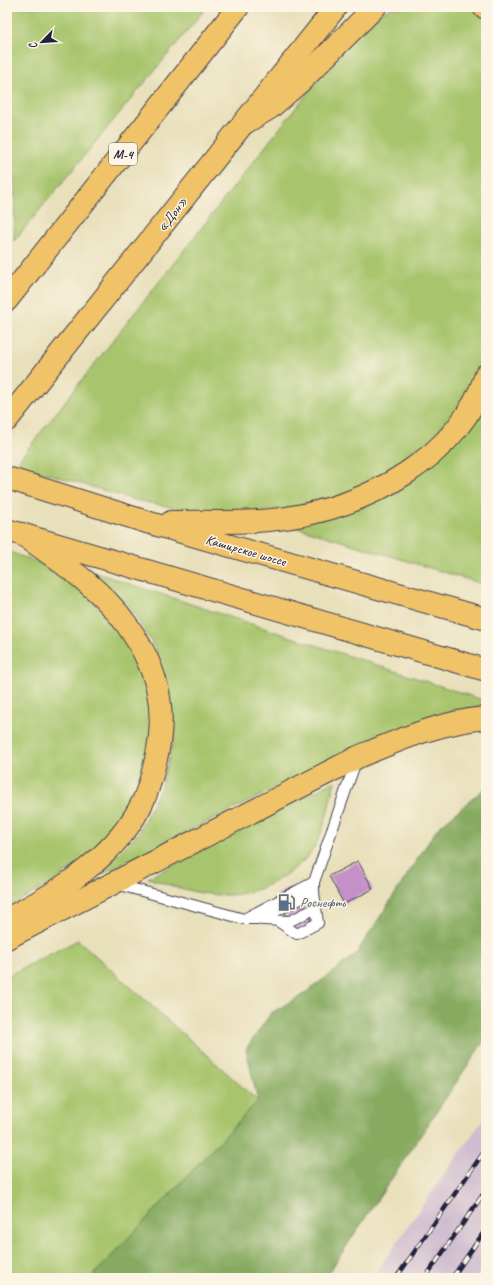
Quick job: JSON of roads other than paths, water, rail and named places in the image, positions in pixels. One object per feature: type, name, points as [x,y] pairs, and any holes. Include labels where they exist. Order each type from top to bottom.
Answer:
[{"type":"main road","name":"М-4","points":[[7,300],[238,7]]},
{"type":"main road","name":"«Дон»","points":[[7,420],[336,7]]},
{"type":"main road","points":[[242,125],[270,108],[302,80],[375,7]]},
{"type":"main road","points":[[150,523],[285,518],[320,512],[356,500],[413,469],[436,449],[454,430],[472,406],[486,375]]},
{"type":"main road","name":"Каширское шоссе","points":[[7,478],[150,523],[486,619]]},
{"type":"main road","points":[[15,532],[486,670]]},
{"type":"main road","points":[[7,919],[32,906],[73,880],[118,839],[134,817],[144,799],[153,774],[160,743],[162,715],[158,683],[142,647],[127,624],[108,602],[80,576],[15,532]]},
{"type":"main road","points":[[7,938],[358,757],[404,738],[443,725],[486,718]]},
{"type":"lane","points":[[276,920],[297,934],[318,923],[314,887],[358,757]]},
{"type":"lane","points":[[114,883],[244,919],[290,921],[316,908]]},
{"type":"lane","points":[[244,919],[314,887]]},
{"type":"lane","points":[[260,919],[314,887]]},
{"type":"railway","points":[[396,1278],[486,1149]]},
{"type":"railway","points":[[425,1278],[486,1190]]},
{"type":"railway","points":[[452,1278],[486,1229]]},
{"type":"place","name":"Роснефть","points":[[287,902]]}]
